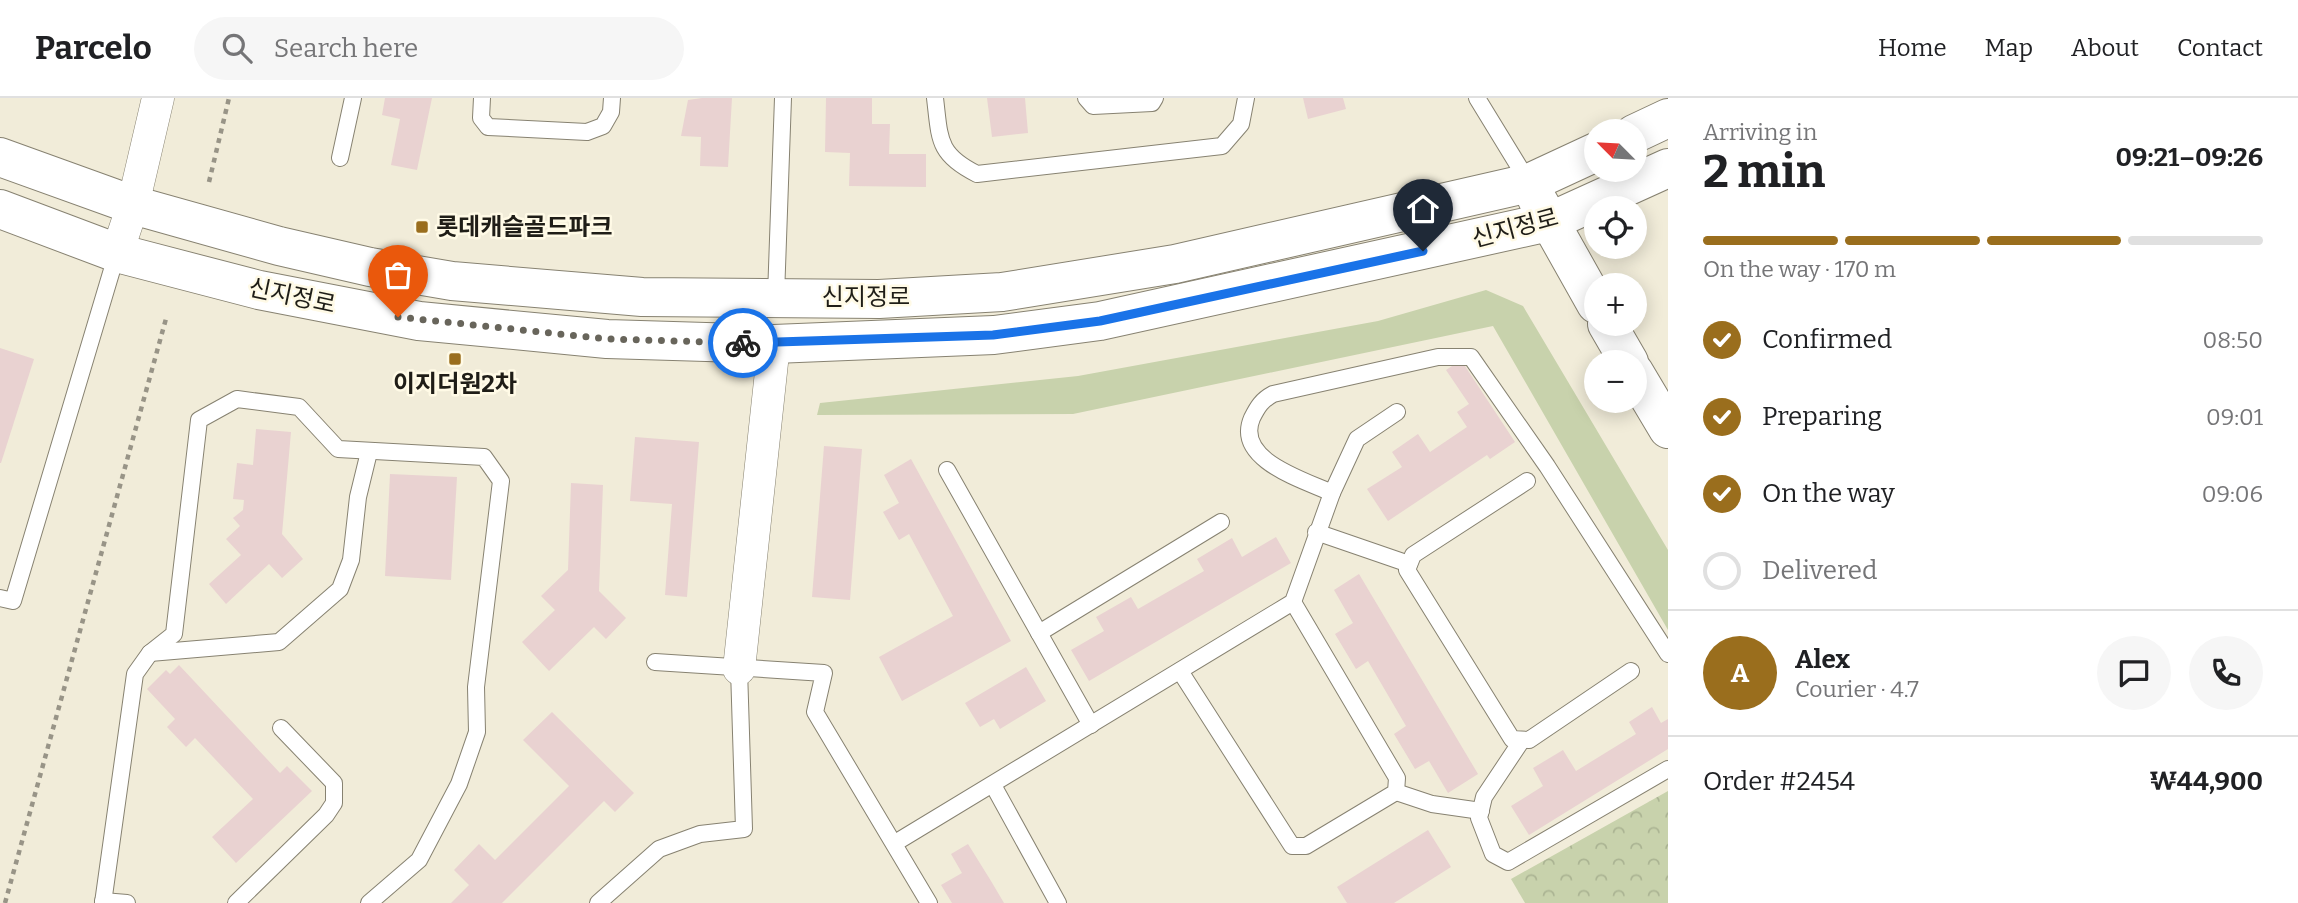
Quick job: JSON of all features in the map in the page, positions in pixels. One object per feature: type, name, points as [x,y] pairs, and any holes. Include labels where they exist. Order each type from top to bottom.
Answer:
[{"type":"street","points":[[117,253],[133,205],[158,98]]},
{"type":"street","name":"신지정로","points":[[0,157],[133,205],[279,246],[370,267],[452,281],[642,297],[776,296],[879,299],[1002,292],[1182,262],[1529,183],[1584,158]]},
{"type":"street","name":"신지정로","points":[[0,209],[117,253],[259,290],[419,321],[607,339],[774,344],[993,335],[1100,321],[1549,222],[1665,170]]},
{"type":"street","points":[[1529,183],[1584,283]]},
{"type":"street","points":[[739,669],[774,344],[776,296]]},
{"type":"street","points":[[1647,394],[1668,429]]},
{"type":"lane","points":[[340,158],[353,98]]},
{"type":"lane","points":[[482,98],[481,118],[488,127],[587,132],[603,126],[611,112],[612,98]]},
{"type":"lane","points":[[776,296],[783,98]]},
{"type":"lane","points":[[935,98],[941,146],[954,163],[977,174],[1222,146],[1241,124],[1245,98]]},
{"type":"lane","points":[[1086,98],[1093,106],[1152,103],[1154,98]]},
{"type":"lane","points":[[1477,98],[1529,183]]},
{"type":"lane","points":[[0,598],[13,601],[117,253]]},
{"type":"lane","points":[[1332,492],[1273,466],[1259,454],[1251,442],[1249,427],[1261,401],[1273,394],[1438,357],[1471,357],[1547,466],[1668,654]]},
{"type":"lane","points":[[127,903],[103,902],[135,674],[150,653],[174,634],[199,419],[237,399],[299,407],[338,449],[484,457],[500,481],[476,687],[477,732],[459,784],[419,860],[369,903]]},
{"type":"lane","points":[[895,843],[1293,602],[1316,532],[1357,439],[1397,412]]},
{"type":"lane","points":[[150,653],[279,642],[340,589],[351,560],[358,497],[369,452]]},
{"type":"lane","points":[[947,470],[1091,725]]},
{"type":"lane","points":[[1527,481],[1413,555],[1407,570],[1512,739],[1529,740],[1631,671]]},
{"type":"lane","points":[[1039,633],[1221,522]]},
{"type":"lane","points":[[1316,532],[1409,564]]},
{"type":"lane","points":[[1293,602],[1397,778],[1396,792]]},
{"type":"lane","points":[[655,662],[824,673],[815,712],[929,903]]},
{"type":"lane","points":[[598,903],[659,849],[700,834],[744,829],[739,669]]},
{"type":"lane","points":[[1180,671],[1292,846],[1306,846],[1396,792],[1432,804],[1481,811]]},
{"type":"lane","points":[[236,903],[326,815],[334,803],[334,783],[281,728]]},
{"type":"lane","points":[[1522,740],[1484,797],[1479,818],[1493,854],[1508,862],[1668,769]]},
{"type":"lane","points":[[993,785],[1058,903]]},
{"type":"path","points":[[209,182],[229,98]]},
{"type":"path","points":[[5,903],[167,315]]},
{"type":"green space","points":[[1486,290],[1523,306],[1584,409],[1584,413],[1587,413],[1668,550],[1668,630],[1493,326],[1073,414],[817,415],[820,403],[1078,376],[1378,321]]},
{"type":"green space","points":[[1668,791],[1668,903],[1525,903],[1511,879]]},
{"type":"building","points":[[385,98],[432,98],[417,170],[391,165],[400,119],[382,115]]},
{"type":"building","points":[[732,98],[728,167],[700,166],[701,137],[681,136],[688,100]]},
{"type":"building","points":[[826,98],[872,98],[872,124],[890,124],[889,154],[926,154],[926,187],[849,186],[850,153],[825,152]]},
{"type":"building","points":[[987,98],[1025,98],[1028,133],[992,137]]},
{"type":"building","points":[[1303,98],[1343,98],[1346,109],[1308,119]]},
{"type":"building","points":[[0,348],[34,359],[1,463],[0,463]]},
{"type":"building","points":[[1461,360],[1515,442],[1490,459],[1487,455],[1388,521],[1367,489],[1402,467],[1392,452],[1418,434],[1430,452],[1467,427],[1457,412],[1469,404],[1446,370]]},
{"type":"building","points":[[256,429],[291,432],[282,534],[303,559],[282,578],[269,564],[226,604],[209,584],[241,555],[226,539],[240,526],[233,518],[243,510],[244,500],[233,499],[237,463],[253,465]]},
{"type":"building","points":[[635,437],[699,442],[687,597],[665,595],[672,504],[630,501]]},
{"type":"building","points":[[824,446],[862,449],[850,600],[812,597]]},
{"type":"building","points":[[911,459],[1011,641],[902,701],[879,657],[953,616],[909,534],[899,540],[883,512],[899,503],[884,475]]},
{"type":"building","points":[[390,474],[457,477],[451,580],[385,576]]},
{"type":"building","points":[[571,483],[603,485],[599,591],[626,618],[606,639],[594,627],[549,671],[522,642],[555,610],[541,596],[568,570]]},
{"type":"building","points":[[1276,537],[1291,563],[1089,681],[1071,650],[1104,631],[1096,617],[1131,597],[1138,609],[1204,571],[1197,559],[1232,538],[1242,557]]},
{"type":"building","points":[[1359,574],[1478,774],[1448,793],[1429,761],[1415,769],[1394,734],[1406,726],[1368,661],[1356,669],[1335,634],[1353,623],[1334,590]]},
{"type":"building","points":[[179,665],[280,773],[287,766],[312,791],[236,863],[212,837],[253,799],[195,738],[186,747],[167,727],[175,719],[147,689],[166,670],[170,674]]},
{"type":"building","points":[[1026,667],[1046,701],[1000,729],[994,719],[980,727],[965,703]]},
{"type":"building","points":[[1652,707],[1661,723],[1668,719],[1668,749],[1529,835],[1511,806],[1543,786],[1533,768],[1563,750],[1576,771],[1636,734],[1629,722]]},
{"type":"building","points":[[552,712],[634,793],[615,812],[604,801],[502,903],[451,903],[469,885],[454,870],[479,844],[495,860],[569,786],[523,740]]},
{"type":"building","points":[[1428,830],[1451,867],[1394,903],[1347,903],[1337,887]]},
{"type":"building","points":[[968,844],[1004,903],[952,903],[941,885],[962,873],[951,854]]},
{"type":"way so far","points":[[398,317],[607,339],[743,343]]},
{"type":"place","name":"롯데캐슬골드파크","points":[[422,227]]},
{"type":"place","name":"이지더원2차","points":[[455,359]]},
{"type":"route","points":[[743,343],[993,335],[1100,321],[1423,251]]}]
